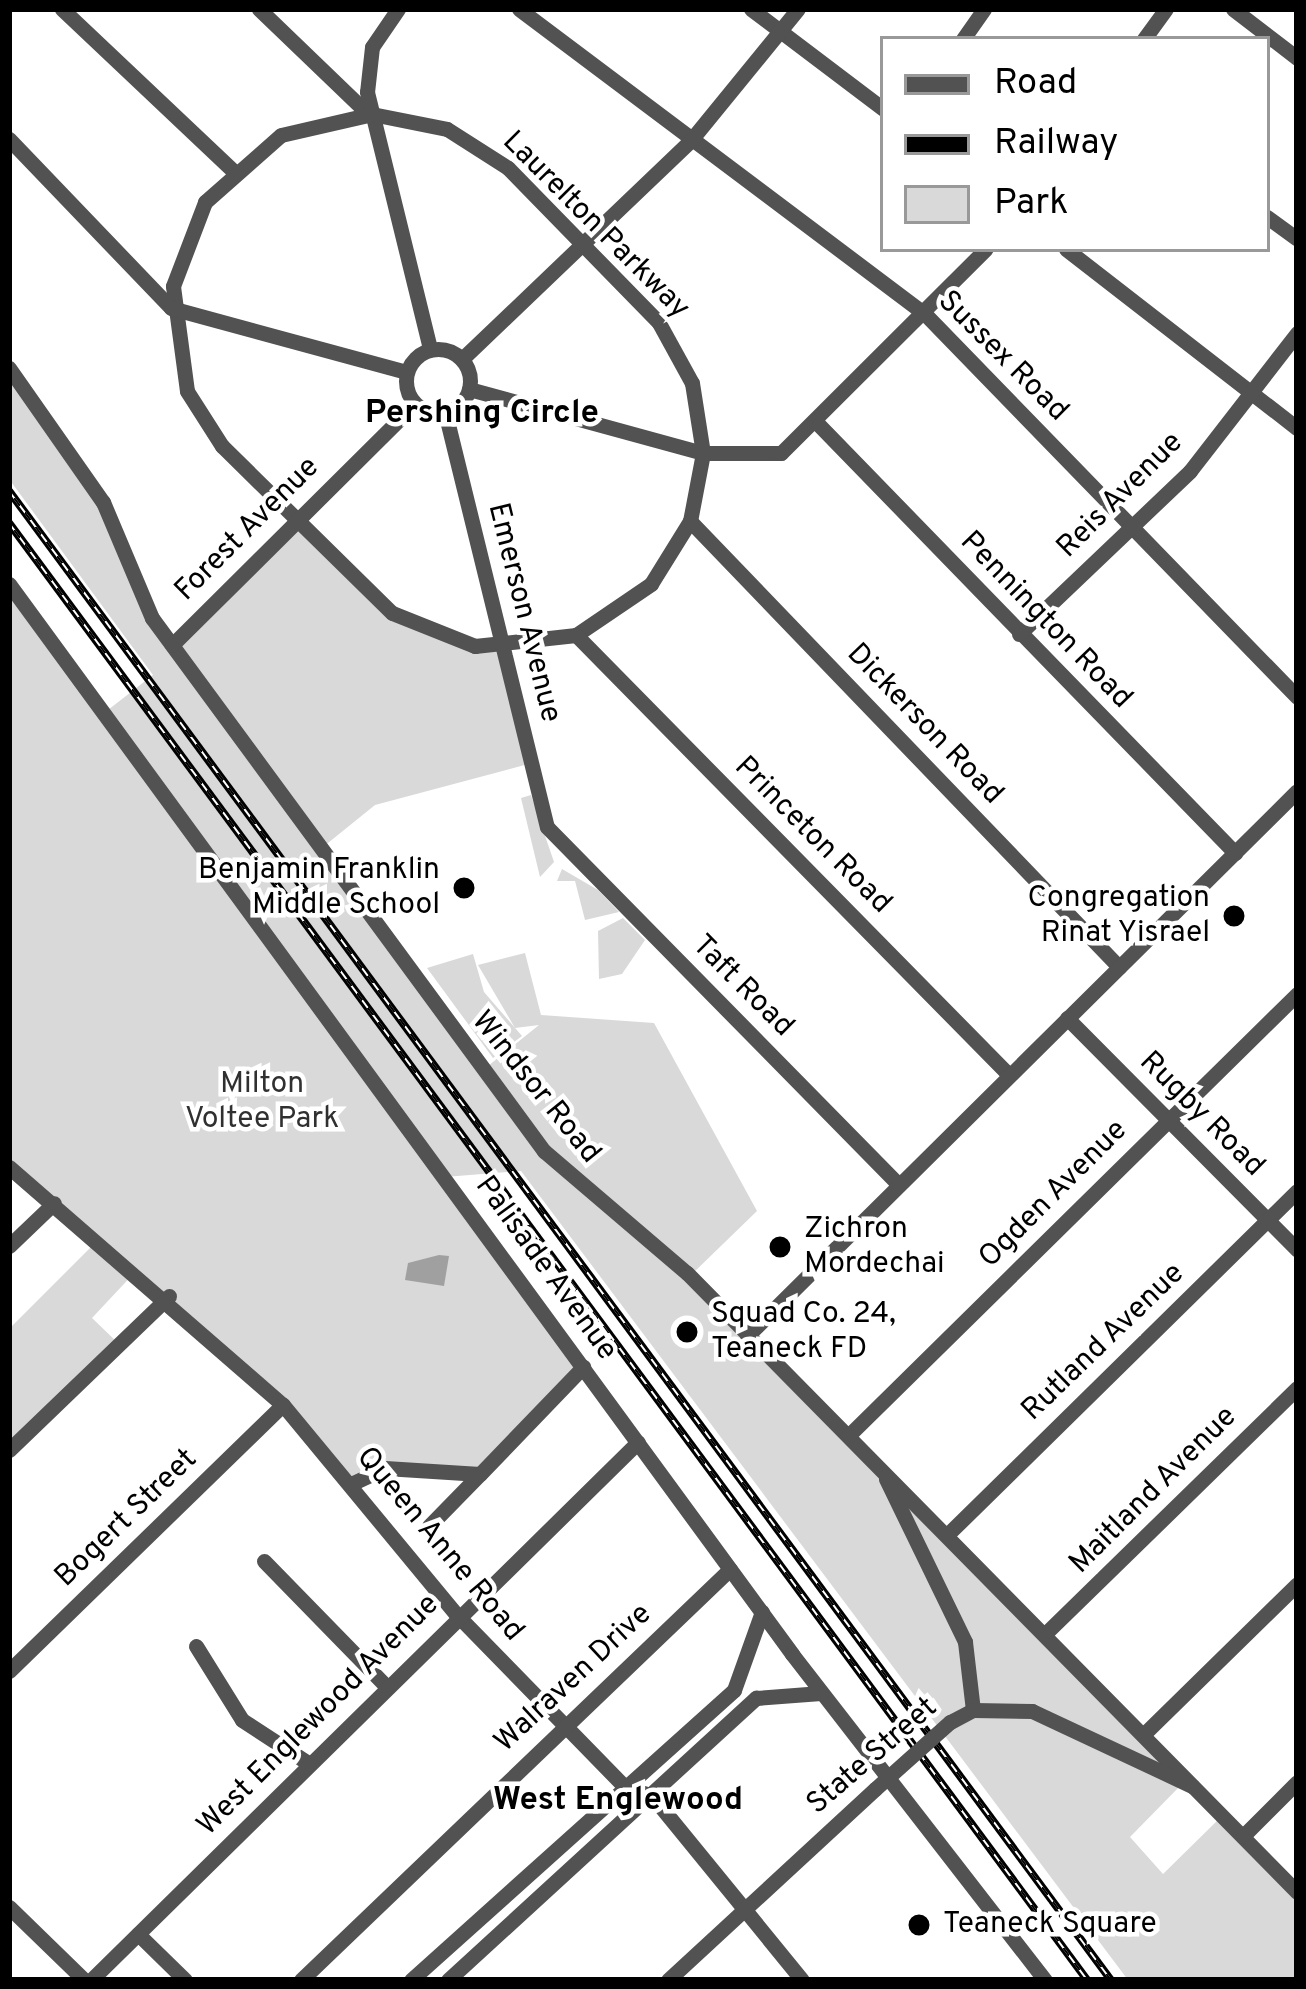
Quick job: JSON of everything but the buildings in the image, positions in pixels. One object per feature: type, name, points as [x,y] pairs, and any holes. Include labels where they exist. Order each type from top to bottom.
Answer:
[{"type":"street","points":[[62,9],[232,170]]},
{"type":"street","points":[[260,9],[370,114]]},
{"type":"street","points":[[398,9],[368,60],[370,114],[430,349]]},
{"type":"street","name":"Sussex Road","points":[[520,9],[927,316],[1297,697]]},
{"type":"street","points":[[751,9],[880,107]]},
{"type":"street","points":[[462,359],[691,140],[798,9]]},
{"type":"street","points":[[965,36],[984,9]]},
{"type":"street","points":[[1146,36],[1166,9]]},
{"type":"street","points":[[1233,9],[1268,36]]},
{"type":"street","points":[[1270,37],[1297,58]]},
{"type":"street","points":[[165,304],[184,242],[232,170],[300,126],[370,114]]},
{"type":"street","name":"Laurelton Parkway","points":[[370,114],[468,139],[671,339],[696,394],[704,453],[690,521]]},
{"type":"street","points":[[9,140],[165,304],[198,413],[295,520],[392,614],[452,641],[503,648],[576,635],[651,584],[690,521]]},
{"type":"street","points":[[1270,219],[1297,239]]},
{"type":"street","points":[[469,389],[704,453],[782,453],[819,424],[983,252]]},
{"type":"street","points":[[1070,252],[1297,428]]},
{"type":"street","points":[[165,304],[406,372]]},
{"type":"street","name":"Reis Avenue","points":[[1018,634],[1130,528],[1252,392],[1297,333]]},
{"type":"street","points":[[430,349],[462,359]]},
{"type":"street","points":[[406,372],[430,349]]},
{"type":"street","points":[[462,359],[469,389]]},
{"type":"street","name":"Windsor Road","points":[[9,368],[97,491],[172,645],[544,1151],[880,1465],[1048,1631],[1297,1892]]},
{"type":"street","points":[[406,372],[415,404],[446,412],[469,389]]},
{"type":"street","name":"Forest Avenue","points":[[172,645],[415,404]]},
{"type":"street","name":"Emerson Avenue","points":[[446,412],[547,827]]},
{"type":"street","name":"Pennington Road","points":[[819,424],[1234,853]]},
{"type":"street","name":"Dickerson Road","points":[[690,521],[1119,967]]},
{"type":"street","name":"Palisade Avenue","points":[[9,584],[820,1693],[1045,1980]]},
{"type":"street","name":"Princeton Road","points":[[576,635],[1010,1075]]},
{"type":"street","points":[[747,1336],[1297,791]]},
{"type":"street","name":"Taft Road","points":[[547,827],[899,1185]]},
{"type":"street","name":"Ogden Avenue","points":[[849,1435],[1297,994]]},
{"type":"street","name":"Rugby Road","points":[[1067,1018],[1297,1250]]},
{"type":"street","name":"Queen Anne Road","points":[[9,1166],[169,1296],[283,1405],[457,1615],[625,1787],[652,1796]]},
{"type":"street","name":"Rutland Avenue","points":[[949,1533],[1297,1191]]},
{"type":"street","points":[[9,1246],[54,1203]]},
{"type":"street","points":[[9,1450],[169,1296]]},
{"type":"street","points":[[429,1526],[583,1367]]},
{"type":"street","name":"Maitland Avenue","points":[[1048,1631],[1297,1388]]},
{"type":"street","name":"Bogert Street","points":[[11,1664],[283,1405]]},
{"type":"street","name":"West Englewood Avenue","points":[[87,1980],[638,1442]]},
{"type":"street","name":"State Street","points":[[668,1980],[950,1722],[973,1710],[957,1619],[880,1465]]},
{"type":"street","points":[[352,1483],[385,1468],[480,1474]]},
{"type":"street","points":[[264,1561],[386,1687]]},
{"type":"street","name":"Walraven Drive","points":[[301,1980],[730,1569]]},
{"type":"street","points":[[1146,1732],[1297,1584]]},
{"type":"street","points":[[411,1980],[743,1679],[761,1612]]},
{"type":"street","points":[[196,1646],[242,1720],[308,1763]]},
{"type":"street","points":[[448,1980],[762,1694],[820,1693]]},
{"type":"street","points":[[973,1710],[1032,1711],[1201,1791]]},
{"type":"street","points":[[1243,1836],[1297,1782]]},
{"type":"street","points":[[652,1796],[802,1980]]},
{"type":"street","points":[[9,1907],[87,1980]]},
{"type":"street","points":[[138,1934],[184,1980]]},
{"type":"green space","name":"Milton Voltee Park","points":[[9,368],[73,454],[172,645],[295,520],[392,613],[503,648],[532,763],[375,805],[323,847],[483,1070],[539,1025],[515,1028],[478,965],[525,953],[541,1015],[654,1023],[757,1211],[690,1276],[1183,1783],[1130,1837],[1163,1874],[1223,1815],[1297,1892],[1297,1980],[1128,1980],[521,1171],[445,1177],[583,1367],[480,1474],[398,1468],[353,1483],[137,1270],[92,1318],[119,1344],[9,1450],[9,1329],[99,1239],[9,1166],[9,584],[104,713],[153,675],[9,479]]},
{"type":"green space","points":[[531,795],[554,862],[540,877],[521,798]]},
{"type":"green space","points":[[562,869],[598,890],[619,912],[585,920],[575,881],[557,881]]},
{"type":"green space","points":[[623,918],[645,940],[622,974],[599,979],[598,931]]},
{"type":"green space","points":[[473,954],[484,992],[522,1036],[493,1058],[427,968]]},
{"type":"shaded area","points":[[449,1256],[444,1286],[405,1280],[408,1263]]},
{"type":"railway","points":[[9,491],[1111,1980]]},
{"type":"railway","points":[[9,523],[1087,1980]]},
{"type":"place","name":"Benjamin Franklin Middle School","points":[[464,888]]},
{"type":"place","name":"Congregation Rinat Yisrael","points":[[1234,916]]},
{"type":"place","name":"Zichron Mordechai","points":[[780,1247]]},
{"type":"place","name":"Squad Co. 24, Teaneck FD","points":[[687,1332]]},
{"type":"place","name":"Teaneck Square","points":[[919,1925]]},
{"type":"district","name":"Pershing Circle","points":[[482,415]]},
{"type":"district","name":"West Englewood","points":[[618,1802]]}]
